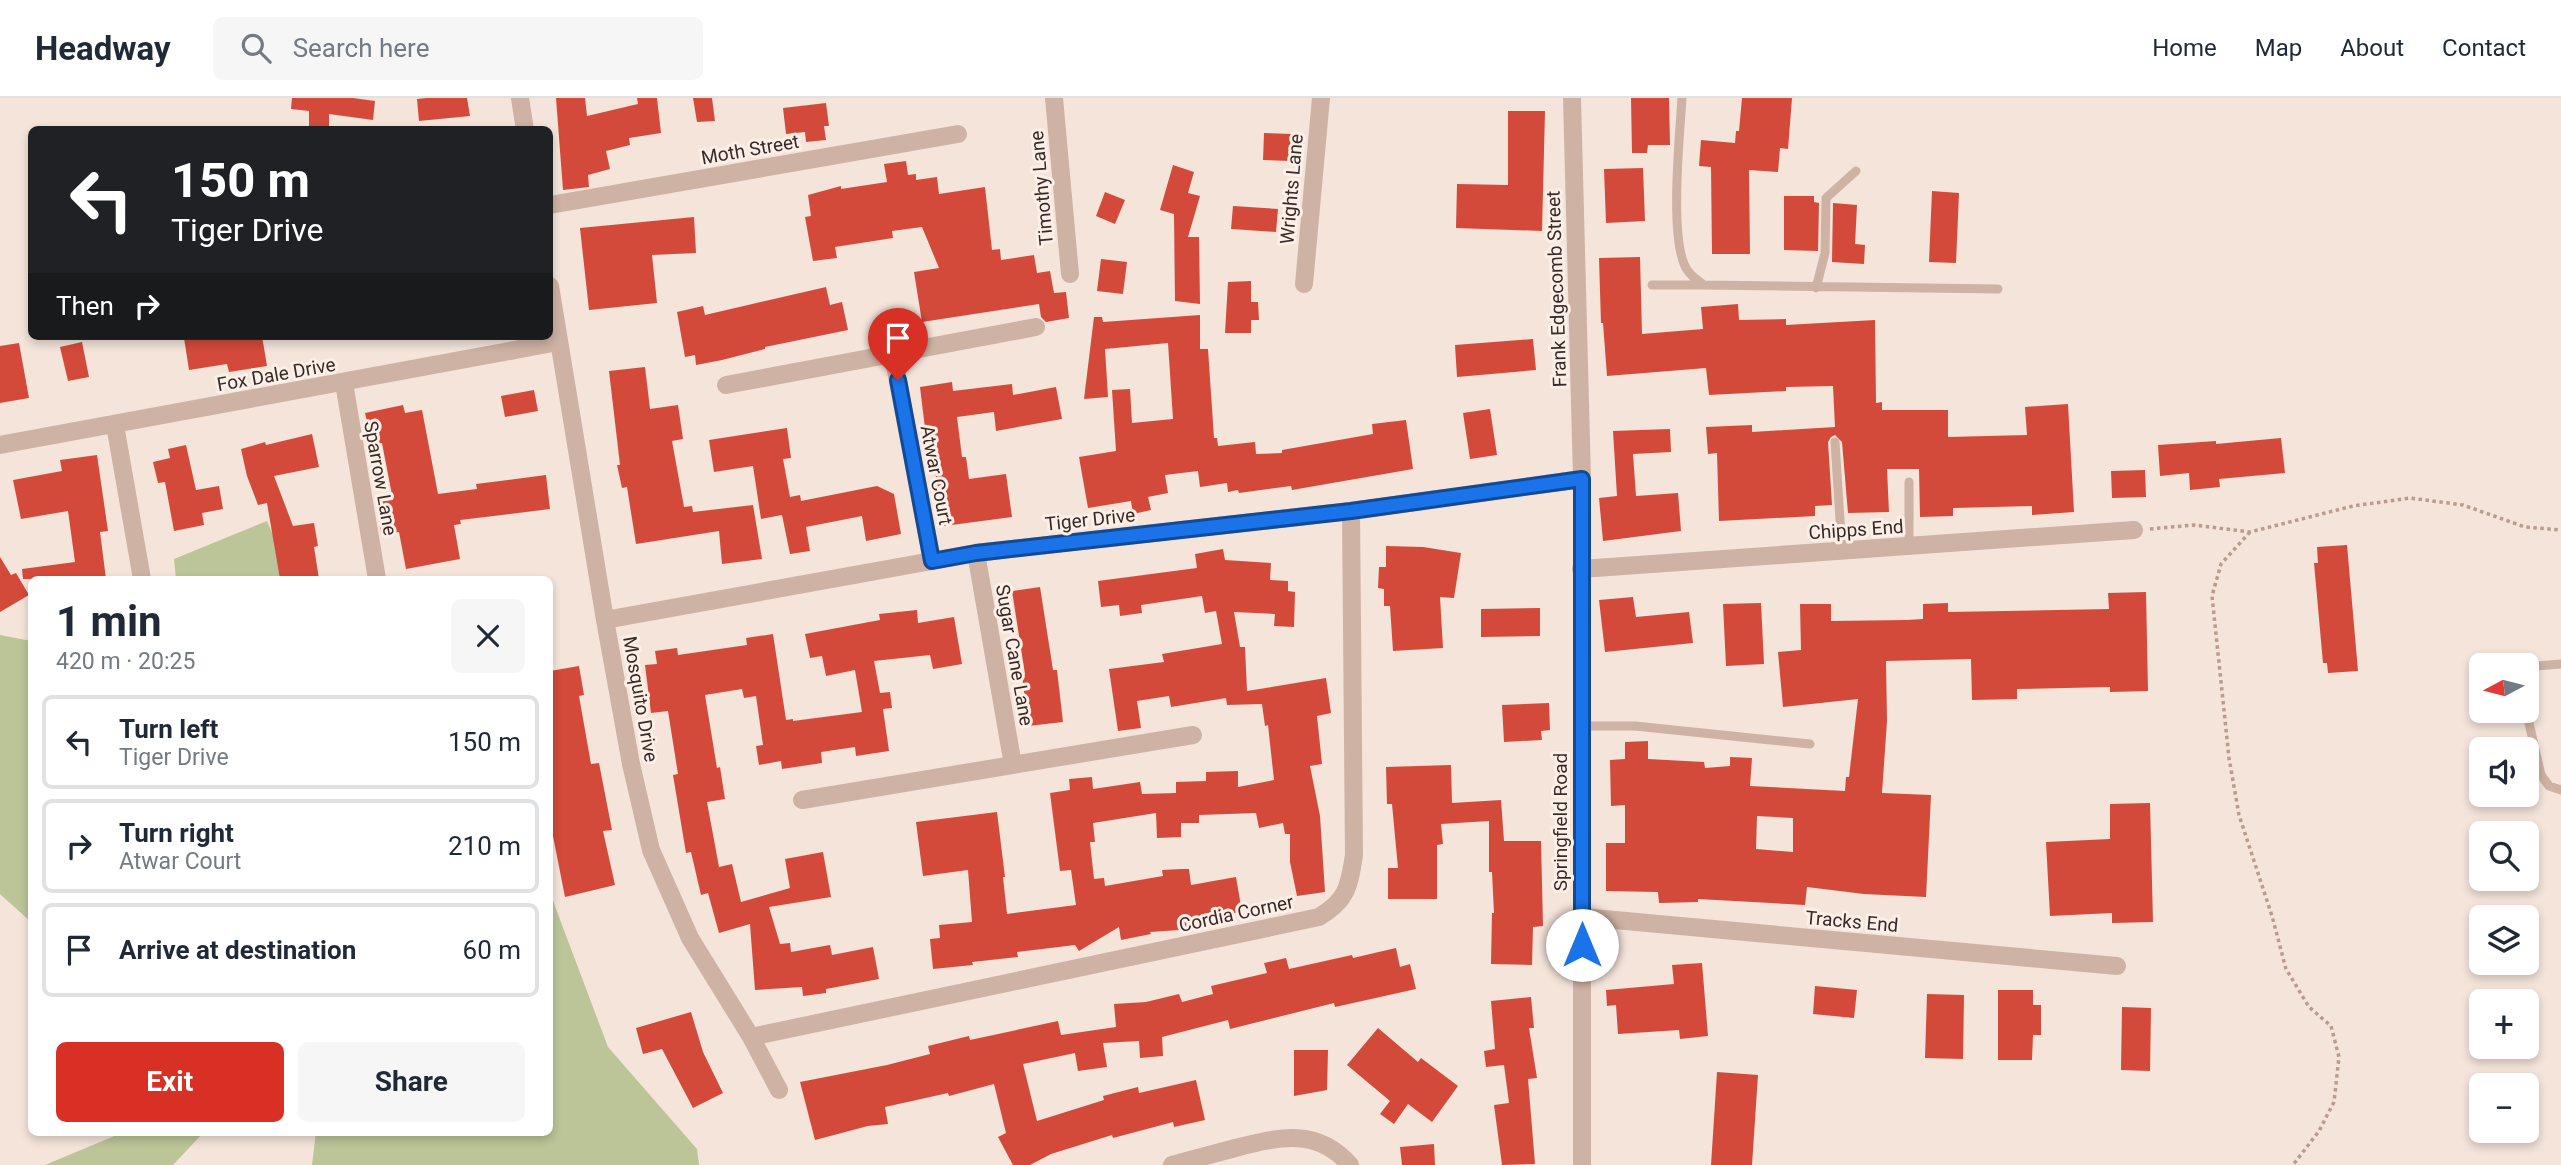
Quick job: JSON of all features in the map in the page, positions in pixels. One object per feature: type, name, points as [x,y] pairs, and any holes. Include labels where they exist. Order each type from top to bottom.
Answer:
[{"type":"street","points":[[520,98],[524,126]]},
{"type":"street","name":"Timothy Lane","points":[[1054,98],[1070,274]]},
{"type":"street","name":"Wrights Lane","points":[[1304,284],[1321,98]]},
{"type":"street","name":"Frank Edgecomb Street","points":[[1572,98],[1582,479]]},
{"type":"street","name":"Moth Street","points":[[553,204],[958,134]]},
{"type":"street","name":"Mosquito Drive","points":[[553,307],[605,620],[631,764],[651,850],[690,939],[751,1037],[779,1090]]},
{"type":"street","points":[[726,385],[1036,327]]},
{"type":"street","name":"Fox Dale Drive","points":[[0,445],[558,342]]},
{"type":"street","name":"Atwar Court","points":[[893,355],[932,561]]},
{"type":"street","name":"Sparrow Lane","points":[[344,383],[376,576]]},
{"type":"street","points":[[116,425],[141,576]]},
{"type":"street","name":"Tiger Drive","points":[[605,620],[976,553],[1351,511],[1582,479]]},
{"type":"street","name":"Springfield Road","points":[[1582,479],[1582,1165]]},
{"type":"street","name":"Cordia Corner","points":[[751,1037],[1319,917],[1337,906],[1349,886],[1354,855],[1351,511]]},
{"type":"street","name":"Chipps End","points":[[1581,569],[2134,530]]},
{"type":"street","name":"Sugar Cane Lane","points":[[976,553],[1013,765]]},
{"type":"street","points":[[802,800],[1193,735]]},
{"type":"street","name":"Tracks End","points":[[1582,917],[2118,965]]},
{"type":"street","points":[[1172,1165],[1284,1137],[1323,1143],[1339,1152],[1350,1165]]},
{"type":"lane","points":[[1682,98],[1677,204],[1679,251],[1687,271],[1704,285]]},
{"type":"lane","points":[[1816,288],[1825,253],[1826,198],[1856,171]]},
{"type":"lane","points":[[1653,285],[1997,289]]},
{"type":"lane","points":[[1835,442],[1842,551]]},
{"type":"lane","points":[[1909,482],[1909,546]]},
{"type":"lane","points":[[2539,666],[2561,664]]},
{"type":"lane","points":[[2529,723],[2541,775],[2549,786],[2561,790]]},
{"type":"lane","points":[[1581,726],[1635,726],[1810,744]]},
{"type":"path","points":[[2134,530],[2194,525],[2250,532],[2353,506],[2410,498],[2463,506],[2525,527],[2561,530]]},
{"type":"path","points":[[2250,532],[2221,564],[2212,596],[2239,815],[2286,969],[2309,1007],[2332,1026],[2339,1057],[2334,1102],[2319,1130],[2293,1165]]},
{"type":"green space","points":[[267,521],[291,576],[176,576],[174,559]]},
{"type":"green space","points":[[0,635],[28,640],[28,919],[0,894]]},
{"type":"green space","points":[[553,901],[608,1047],[697,1149],[699,1165],[312,1165],[316,1136],[553,1136]]},
{"type":"green space","points":[[114,1136],[200,1136],[173,1165],[45,1165]]},
{"type":"building","points":[[292,98],[353,98],[375,101],[373,120],[329,114],[329,126],[309,126],[309,111],[291,109]]},
{"type":"building","points":[[467,98],[470,116],[419,121],[417,99]]},
{"type":"building","points":[[556,98],[585,98],[587,116],[638,104],[637,98],[657,98],[661,133],[629,138],[630,145],[606,151],[610,169],[588,175],[589,187],[563,190]]},
{"type":"building","points":[[693,98],[712,98],[715,121],[697,122]]},
{"type":"building","points":[[1631,98],[1669,98],[1670,145],[1648,145],[1647,153],[1632,153]]},
{"type":"building","points":[[1742,98],[1792,98],[1788,149],[1780,148],[1778,172],[1749,170],[1750,254],[1712,254],[1711,167],[1699,166],[1701,140],[1735,143],[1736,131],[1739,131]]},
{"type":"building","points":[[826,103],[829,126],[824,126],[826,140],[806,142],[805,132],[786,134],[783,108]]},
{"type":"building","points":[[1508,111],[1545,111],[1542,231],[1456,228],[1457,184],[1508,185]]},
{"type":"building","points":[[1264,133],[1291,134],[1290,161],[1263,160]]},
{"type":"building","points":[[906,161],[908,175],[916,174],[916,180],[937,177],[939,194],[985,187],[992,250],[1000,249],[1001,260],[1034,255],[1037,273],[1050,271],[1054,293],[1066,292],[1069,318],[1046,322],[1041,317],[1039,304],[922,322],[914,272],[939,268],[922,227],[892,231],[893,238],[835,247],[837,258],[813,261],[805,217],[811,216],[808,195],[841,186],[841,189],[887,182],[884,164]]},
{"type":"building","points":[[1173,165],[1194,172],[1188,193],[1200,196],[1188,237],[1199,237],[1200,304],[1175,301],[1174,214],[1160,210]]},
{"type":"building","points":[[1643,168],[1645,221],[1606,223],[1604,169]]},
{"type":"building","points":[[1932,191],[1959,193],[1956,263],[1929,262]]},
{"type":"building","points":[[1105,192],[1125,200],[1115,224],[1096,216]]},
{"type":"building","points":[[1784,196],[1814,196],[1814,202],[1819,203],[1818,251],[1784,250]]},
{"type":"building","points":[[1833,203],[1857,205],[1855,244],[1865,245],[1864,264],[1832,262]]},
{"type":"building","points":[[1233,206],[1278,209],[1276,232],[1231,229]]},
{"type":"building","points":[[694,217],[696,253],[652,255],[657,303],[589,310],[580,228]]},
{"type":"building","points":[[1640,257],[1642,334],[1703,329],[1701,307],[1738,304],[1739,320],[1786,319],[1786,325],[1875,320],[1876,403],[1882,402],[1882,410],[1948,410],[1948,437],[2027,435],[2025,407],[2068,404],[2074,512],[2032,515],[2032,506],[1953,508],[1953,516],[1920,517],[1919,469],[1887,469],[1889,512],[1848,513],[1842,442],[1835,435],[1828,442],[1832,505],[1815,506],[1815,516],[1719,521],[1717,453],[1708,454],[1706,427],[1752,425],[1752,432],[1835,427],[1833,386],[1786,387],[1786,391],[1709,395],[1706,368],[1607,376],[1601,323],[1599,258]]},
{"type":"building","points":[[1101,259],[1127,262],[1123,294],[1097,291]]},
{"type":"building","points":[[1251,281],[1251,302],[1258,302],[1259,320],[1251,320],[1251,333],[1225,333],[1228,282]]},
{"type":"building","points":[[826,287],[830,305],[842,302],[848,330],[696,365],[695,355],[685,357],[677,312],[703,306],[705,315]]},
{"type":"building","points":[[1200,315],[1200,349],[1208,349],[1214,438],[1217,438],[1218,446],[1255,442],[1256,454],[1282,453],[1282,450],[1373,434],[1372,424],[1406,420],[1413,469],[1292,490],[1291,486],[1239,493],[1238,490],[1228,492],[1227,483],[1200,487],[1198,471],[1165,475],[1168,493],[1148,497],[1151,510],[1133,514],[1131,501],[1088,508],[1079,457],[1116,451],[1112,390],[1130,389],[1132,423],[1173,419],[1168,343],[1105,349],[1108,397],[1084,399],[1094,317],[1102,317],[1103,322]]},
{"type":"building","points":[[1533,339],[1536,370],[1457,377],[1455,345]]},
{"type":"building","points":[[184,340],[263,340],[267,366],[229,372],[227,364],[189,370]]},
{"type":"building","points":[[82,342],[89,377],[68,381],[60,347]]},
{"type":"building","points":[[19,343],[29,398],[0,403],[0,346]]},
{"type":"building","points":[[645,367],[650,409],[678,405],[683,439],[672,441],[684,507],[692,506],[693,512],[753,505],[762,559],[722,564],[719,531],[636,544],[627,487],[622,488],[617,465],[620,465],[609,371]]},
{"type":"building","points":[[952,382],[953,391],[1012,384],[1013,395],[1056,387],[1062,419],[996,431],[994,412],[957,417],[962,457],[966,457],[969,479],[1006,474],[1012,517],[944,526],[932,452],[928,453],[920,387]]},
{"type":"building","points":[[534,390],[538,411],[505,417],[501,396]]},
{"type":"building","points":[[403,405],[405,413],[422,410],[438,494],[477,489],[476,484],[546,475],[550,509],[460,520],[461,524],[454,525],[460,559],[406,569],[399,532],[381,534],[376,502],[393,500],[382,443],[373,445],[365,413]]},
{"type":"building","points":[[1490,409],[1497,455],[1470,459],[1463,413]]},
{"type":"building","points":[[787,428],[791,458],[783,459],[790,497],[800,495],[801,501],[877,486],[894,494],[901,534],[866,541],[862,516],[806,527],[810,551],[790,554],[782,515],[761,519],[753,466],[714,472],[709,440]]},
{"type":"building","points":[[1670,429],[1671,452],[1633,454],[1636,496],[1678,493],[1681,531],[1603,541],[1599,498],[1617,496],[1613,431]]},
{"type":"building","points":[[312,434],[319,467],[274,476],[293,526],[314,523],[319,576],[279,576],[267,503],[258,505],[247,476],[241,449],[265,442],[266,445]]},
{"type":"building","points":[[2281,438],[2285,473],[2219,479],[2220,487],[2190,490],[2189,473],[2160,476],[2158,445],[2216,441],[2216,444]]},
{"type":"building","points":[[186,445],[196,490],[219,486],[223,509],[202,513],[204,525],[174,531],[165,482],[158,483],[153,462],[170,458],[168,449]]},
{"type":"building","points":[[97,455],[108,531],[100,532],[106,576],[28,576],[28,579],[23,579],[22,569],[75,562],[68,511],[21,519],[13,480],[62,471],[60,460]]},
{"type":"building","points":[[2145,470],[2146,497],[2112,498],[2111,471]]},
{"type":"building","points":[[2347,545],[2358,671],[2328,673],[2327,663],[2323,663],[2314,563],[2318,563],[2317,547]]},
{"type":"building","points":[[1386,546],[1423,547],[1461,553],[1454,598],[1440,597],[1443,648],[1393,651],[1390,606],[1384,606],[1384,589],[1378,588],[1379,567],[1386,567]]},
{"type":"building","points":[[1223,549],[1225,560],[1271,563],[1270,580],[1288,581],[1288,591],[1295,592],[1294,627],[1274,626],[1275,614],[1234,612],[1240,647],[1245,647],[1247,691],[1326,678],[1331,713],[1317,716],[1322,764],[1310,766],[1320,816],[1325,892],[1297,896],[1290,862],[1290,834],[1285,834],[1283,823],[1259,828],[1256,813],[1199,815],[1199,823],[1181,823],[1181,837],[1157,838],[1156,813],[1093,823],[1095,842],[1090,842],[1094,879],[1104,878],[1105,886],[1163,876],[1162,870],[1189,869],[1191,885],[1236,877],[1242,912],[1193,920],[1194,929],[1150,932],[1151,934],[1121,940],[1119,927],[1079,951],[1075,945],[1017,952],[1018,957],[933,969],[930,939],[940,938],[939,925],[972,922],[968,870],[923,876],[916,822],[997,812],[1007,914],[1076,905],[1071,870],[1060,871],[1050,793],[1070,790],[1069,779],[1092,777],[1093,789],[1140,782],[1142,794],[1176,793],[1176,782],[1206,781],[1206,772],[1238,771],[1238,787],[1274,780],[1268,725],[1265,726],[1262,704],[1227,705],[1226,698],[1171,707],[1169,696],[1137,701],[1141,728],[1118,731],[1109,669],[1164,662],[1162,654],[1222,644],[1216,611],[1205,613],[1202,596],[1141,605],[1142,613],[1120,616],[1119,605],[1101,607],[1098,581],[1197,568],[1195,554]]},
{"type":"building","points":[[0,557],[11,575],[16,573],[28,596],[0,612]]},
{"type":"building","points":[[1040,587],[1053,670],[1057,670],[1063,722],[1028,726],[1022,674],[1025,674],[1012,591]]},
{"type":"building","points":[[2146,592],[2148,691],[2110,692],[2110,687],[2017,689],[2017,699],[1972,700],[1971,659],[1886,661],[1887,721],[1882,793],[1931,795],[1926,897],[1864,894],[1807,887],[1805,905],[1698,899],[1698,902],[1659,903],[1658,892],[1606,891],[1606,843],[1625,843],[1625,805],[1611,806],[1610,760],[1625,759],[1625,742],[1648,741],[1648,759],[1704,762],[1705,768],[1730,766],[1730,757],[1752,758],[1750,786],[1845,791],[1858,699],[1783,707],[1778,652],[1801,650],[1800,604],[1831,604],[1831,621],[1907,620],[1923,619],[1923,604],[1948,603],[1948,612],[2109,609],[2108,593]],"holes":[[[1757,816],[1793,818],[1793,852],[1756,849]]]},
{"type":"building","points":[[1633,597],[1636,617],[1689,612],[1693,643],[1605,652],[1599,600]]},
{"type":"building","points":[[1761,603],[1764,664],[1726,666],[1723,604]]},
{"type":"building","points":[[1540,608],[1540,636],[1481,637],[1481,609]]},
{"type":"building","points":[[917,610],[918,623],[954,617],[962,664],[933,669],[930,655],[874,661],[880,693],[890,692],[892,708],[883,709],[889,751],[856,756],[855,747],[821,752],[822,763],[782,769],[781,761],[759,765],[756,746],[763,745],[756,696],[744,698],[742,689],[705,695],[725,799],[707,802],[719,867],[732,864],[741,902],[790,888],[785,859],[823,852],[831,897],[769,907],[780,944],[790,943],[791,952],[830,945],[832,955],[873,947],[879,979],[803,996],[802,987],[755,990],[750,924],[719,933],[708,893],[701,895],[691,852],[686,853],[673,775],[678,774],[668,711],[651,713],[645,665],[657,664],[655,651],[677,648],[678,655],[747,645],[746,638],[773,634],[786,720],[862,712],[855,670],[826,676],[822,656],[810,658],[805,634],[880,620],[879,614]]},
{"type":"building","points":[[579,666],[584,695],[579,696],[591,764],[599,763],[612,830],[603,831],[615,885],[565,897],[553,836],[553,670]]},
{"type":"building","points":[[1549,703],[1550,730],[1541,731],[1542,740],[1504,742],[1502,705]]},
{"type":"building","points":[[1451,765],[1452,803],[1501,800],[1504,841],[1541,841],[1543,926],[1533,927],[1532,965],[1491,964],[1494,913],[1492,872],[1489,872],[1489,821],[1441,824],[1443,844],[1437,845],[1437,899],[1388,899],[1388,868],[1398,868],[1392,804],[1387,804],[1386,767]]},
{"type":"building","points":[[2150,803],[2153,922],[2112,923],[2112,913],[2050,916],[2046,842],[2110,839],[2110,804]]},
{"type":"building","points":[[1396,948],[1400,967],[1410,964],[1416,989],[1335,1007],[1334,1003],[1230,1029],[1228,1020],[1162,1037],[1163,1056],[1140,1058],[1139,1041],[1103,1043],[1107,1067],[1078,1071],[1075,1053],[1023,1064],[1037,1121],[1104,1100],[1103,1096],[1138,1087],[1139,1093],[1196,1080],[1205,1120],[1174,1127],[1173,1122],[1113,1138],[1112,1135],[1051,1154],[1030,1165],[1013,1165],[998,1137],[1006,1133],[994,1084],[949,1096],[948,1093],[885,1107],[888,1124],[868,1126],[815,1140],[800,1082],[930,1054],[928,1046],[969,1036],[970,1040],[1058,1021],[1061,1035],[1116,1027],[1114,1004],[1146,1002],[1179,994],[1182,1002],[1213,994],[1211,986],[1267,973],[1264,963],[1286,958],[1289,969]]},
{"type":"building","points":[[1702,963],[1708,1036],[1680,1039],[1679,1030],[1618,1034],[1616,1005],[1607,1006],[1606,990],[1674,984],[1672,965]]},
{"type":"building","points":[[1815,986],[1857,990],[1854,1018],[1813,1014]]},
{"type":"building","points":[[1998,990],[2033,990],[2033,1005],[2041,1005],[2041,1035],[2033,1035],[2032,1060],[1998,1060]]},
{"type":"building","points":[[1927,994],[1964,995],[1963,1059],[1925,1058]]},
{"type":"building","points":[[1531,997],[1534,1028],[1529,1028],[1537,1078],[1528,1079],[1535,1164],[1502,1165],[1494,1105],[1509,1103],[1504,1065],[1486,1067],[1484,1051],[1495,1049],[1491,1001]]},
{"type":"building","points":[[2122,1007],[2151,1008],[2150,1071],[2121,1070]]},
{"type":"building","points":[[691,1012],[703,1052],[723,1093],[693,1108],[662,1049],[643,1054],[636,1028]]},
{"type":"building","points":[[1378,1028],[1418,1062],[1421,1058],[1458,1086],[1432,1122],[1408,1104],[1394,1124],[1380,1114],[1390,1101],[1347,1065]]},
{"type":"building","points":[[1294,1050],[1328,1050],[1327,1090],[1294,1096]]},
{"type":"building","points":[[1717,1072],[1758,1075],[1752,1165],[1711,1165]]},
{"type":"building","points":[[1434,1144],[1435,1165],[1402,1165],[1400,1147]]},
{"type":"route","points":[[898,380],[932,561],[976,553],[1351,511],[1582,479],[1582,945]]}]
